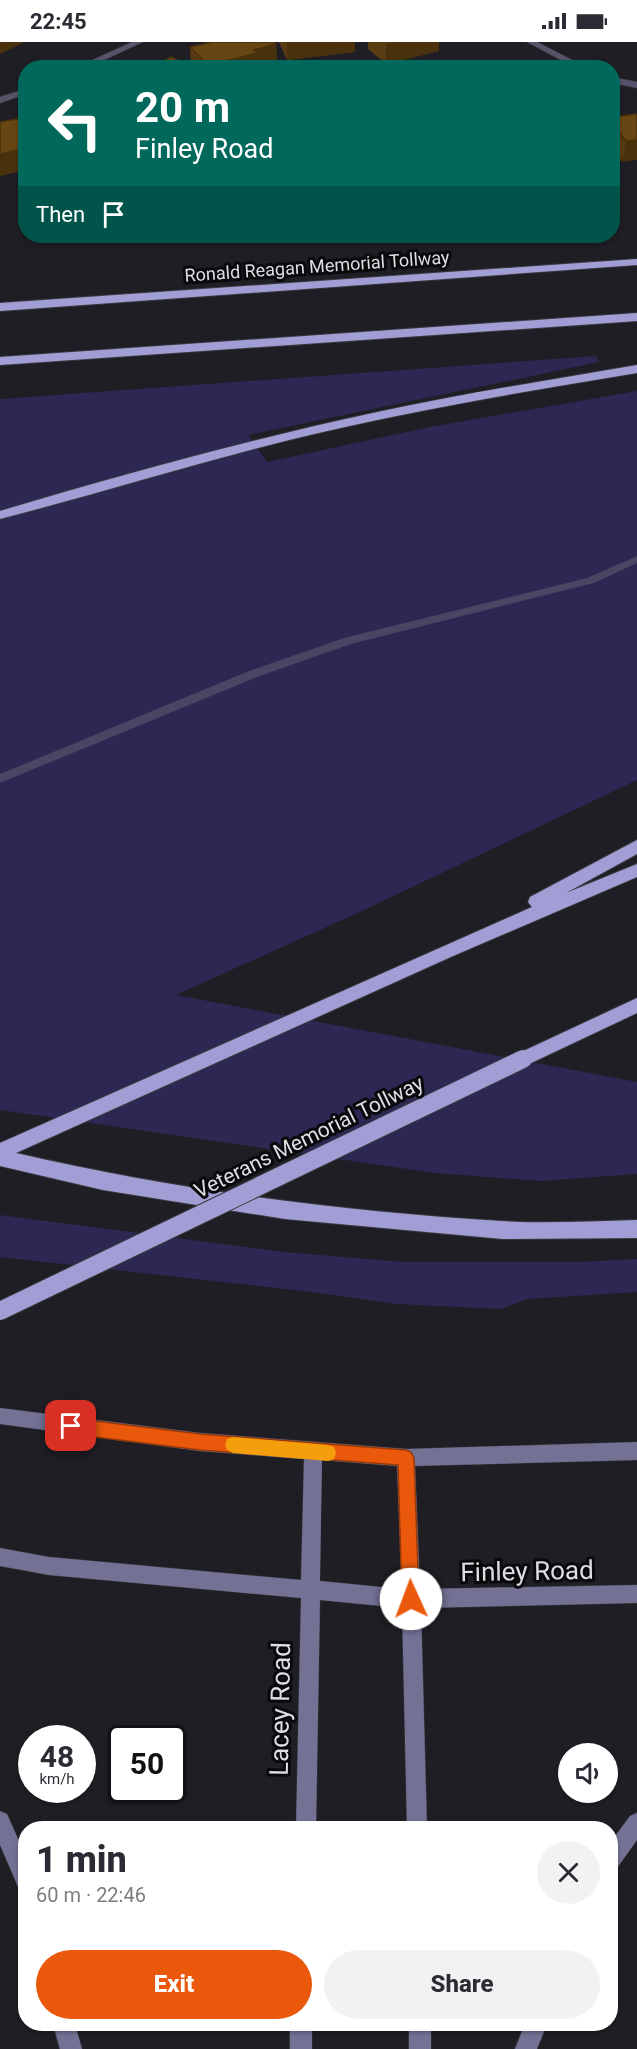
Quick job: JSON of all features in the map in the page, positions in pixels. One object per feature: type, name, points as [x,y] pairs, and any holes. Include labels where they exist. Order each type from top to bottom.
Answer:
[{"type":"highway","name":"Ronald Reagan Memorial Tollway","points":[[0,307],[637,262]]},
{"type":"highway","points":[[0,361],[637,317]]},
{"type":"highway","points":[[0,515],[87,489],[334,426],[414,409],[637,369]]},
{"type":"highway","points":[[447,951],[637,846]]},
{"type":"highway","points":[[0,1152],[447,951],[637,870]]},
{"type":"highway","name":"Veterans Memorial Tollway","points":[[0,1311],[637,1005]]},
{"type":"highway","points":[[0,1158],[103,1182],[285,1210],[503,1230],[637,1229]]},
{"type":"main road","points":[[0,1416],[200,1442],[406,1458],[637,1451]]},
{"type":"main road","points":[[311,1590],[313,1452]]},
{"type":"main road","points":[[406,1458],[417,1821]]},
{"type":"main road","name":"Finley Road","points":[[0,1557],[49,1566],[411,1599],[637,1594]]},
{"type":"main road","name":"Lacey Road","points":[[306,1821],[311,1590]]},
{"type":"main road","points":[[0,1821],[18,1863]]},
{"type":"main road","points":[[618,1850],[637,1823]]},
{"type":"main road","points":[[66,2031],[71,2049]]},
{"type":"main road","points":[[301,2031],[301,2049]]},
{"type":"main road","points":[[420,2031],[420,2049]]},
{"type":"main road","points":[[526,2049],[533,2031]]},
{"type":"street","points":[[97,60],[139,42]]},
{"type":"street","points":[[531,42],[568,60]]},
{"type":"street","points":[[620,83],[637,85]]},
{"type":"shaded area","points":[[596,356],[599,362],[248,435],[267,462],[430,427],[637,391],[637,780],[362,911],[176,995],[637,1082],[637,1174],[541,1181],[435,1173],[0,1110],[0,399]]},
{"type":"shaded area","points":[[0,1215],[284,1252],[404,1262],[578,1262],[637,1259],[637,1292],[528,1299],[501,1309],[397,1304],[304,1291],[0,1257]]},
{"type":"building","points":[[213,42],[274,42],[276,44],[254,50],[258,53],[229,60],[203,60],[190,47]]},
{"type":"building","points":[[637,114],[637,140],[626,141],[620,132],[620,116]]},
{"type":"building","points":[[18,120],[18,150],[0,154],[0,122]]},
{"type":"waterway","points":[[0,779],[253,674],[348,641],[590,581],[637,559]]},
{"type":"slow traffic","points":[[233,1445],[328,1453]]},
{"type":"route","points":[[71,1426],[200,1442],[406,1458],[411,1599]]}]
